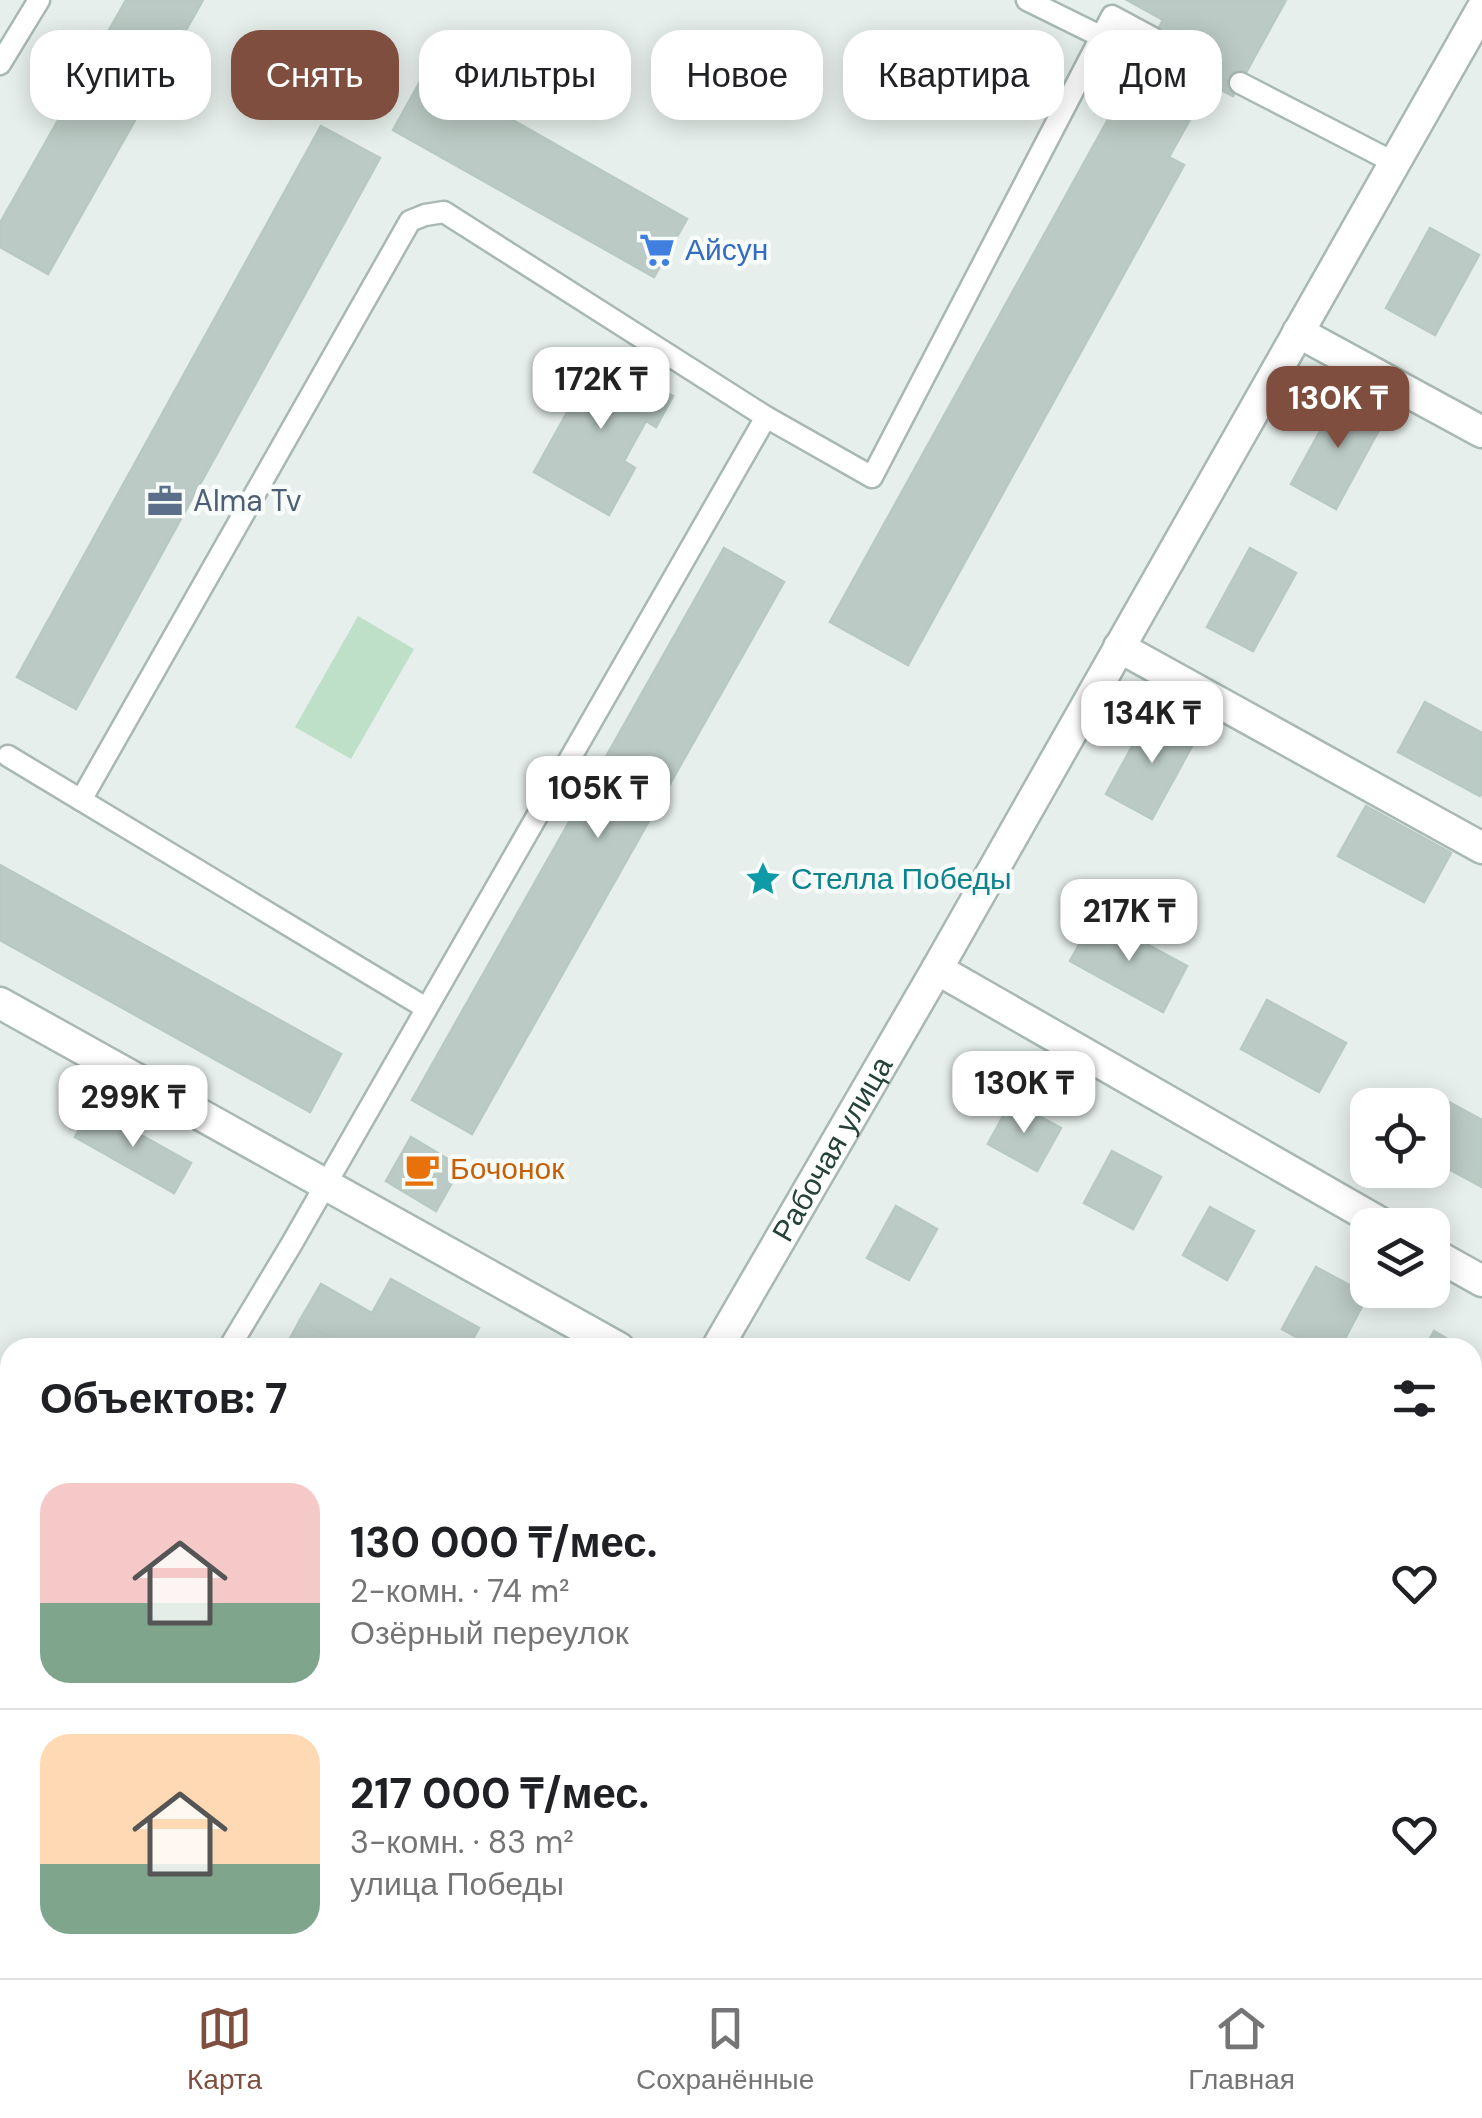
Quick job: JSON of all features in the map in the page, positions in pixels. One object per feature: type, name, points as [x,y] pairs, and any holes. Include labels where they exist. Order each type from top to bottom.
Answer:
[{"type":"street","name":"Рабочая улица","points":[[723,1338],[1482,9]]},
{"type":"street","points":[[1298,332],[1482,432]]},
{"type":"street","points":[[1120,648],[1482,848]]},
{"type":"street","points":[[937,969],[1354,1208]]},
{"type":"street","points":[[0,1003],[601,1338]]},
{"type":"street","points":[[1450,1262],[1482,1281]]},
{"type":"lane","points":[[0,64],[39,0]]},
{"type":"lane","points":[[1027,0],[1086,30]]},
{"type":"lane","points":[[1106,30],[1112,16],[1138,30]]},
{"type":"lane","points":[[82,800],[410,221],[444,212],[766,416],[872,477],[1084,72]]},
{"type":"lane","points":[[1240,83],[1395,162]]},
{"type":"lane","points":[[234,1338],[766,416]]},
{"type":"lane","points":[[8,756],[426,1008]]},
{"type":"green space","points":[[358,616],[414,649],[351,759],[295,727]]},
{"type":"building","points":[[126,0],[203,0],[186,30],[109,30]]},
{"type":"building","points":[[1127,0],[1286,0],[1233,96],[1222,90],[1222,30],[1157,30],[1163,20]]},
{"type":"building","points":[[419,84],[419,120],[512,120],[687,219],[654,277],[393,130]]},
{"type":"building","points":[[58,120],[135,120],[48,274],[0,247],[0,223]]},
{"type":"building","points":[[1108,120],[1190,120],[1169,157],[1184,165],[908,665],[830,622]]},
{"type":"building","points":[[321,126],[380,158],[76,709],[17,677]]},
{"type":"building","points":[[1430,228],[1479,255],[1435,335],[1386,308]]},
{"type":"building","points":[[591,350],[673,396],[656,427],[646,421],[624,461],[635,468],[609,515],[534,472],[574,400],[565,395]]},
{"type":"building","points":[[1341,393],[1386,417],[1336,509],[1291,484]]},
{"type":"building","points":[[724,548],[784,582],[472,1134],[412,1100]]},
{"type":"building","points":[[1250,548],[1296,573],[1253,651],[1207,627]]},
{"type":"building","points":[[1425,702],[1482,733],[1480,796],[1398,752]]},
{"type":"building","points":[[1151,712],[1197,737],[1152,819],[1106,794]]},
{"type":"building","points":[[1366,806],[1451,853],[1424,902],[1338,856]]},
{"type":"building","points":[[0,865],[341,1054],[310,1112],[0,940]]},
{"type":"building","points":[[1095,916],[1187,966],[1163,1012],[1070,961]]},
{"type":"building","points":[[1267,1000],[1346,1043],[1319,1092],[1241,1049]]},
{"type":"building","points":[[1011,1101],[1061,1128],[1037,1171],[988,1144]]},
{"type":"building","points":[[1450,1103],[1482,1120],[1482,1187],[1450,1170]]},
{"type":"building","points":[[91,1107],[191,1163],[174,1193],[75,1137]]},
{"type":"building","points":[[411,1137],[461,1167],[436,1211],[386,1181]]},
{"type":"building","points":[[1112,1151],[1161,1177],[1133,1229],[1084,1203]]},
{"type":"building","points":[[896,1206],[937,1229],[909,1280],[867,1258]]},
{"type":"building","points":[[1210,1207],[1254,1231],[1227,1280],[1183,1255]]},
{"type":"building","points":[[1316,1267],[1350,1285],[1350,1308],[1361,1308],[1345,1338],[1298,1338],[1282,1329]]},
{"type":"building","points":[[391,1279],[479,1328],[473,1338],[331,1338],[300,1320],[321,1284],[372,1313]]},
{"type":"building","points":[[300,1320],[331,1338],[290,1338]]},
{"type":"place","name":"Айсун","points":[[657,250]]},
{"type":"place","name":"Alma Tv","points":[[165,501]]},
{"type":"place","name":"Стелла Победы","points":[[763,879]]},
{"type":"place","name":"Бочонок","points":[[422,1169]]}]
